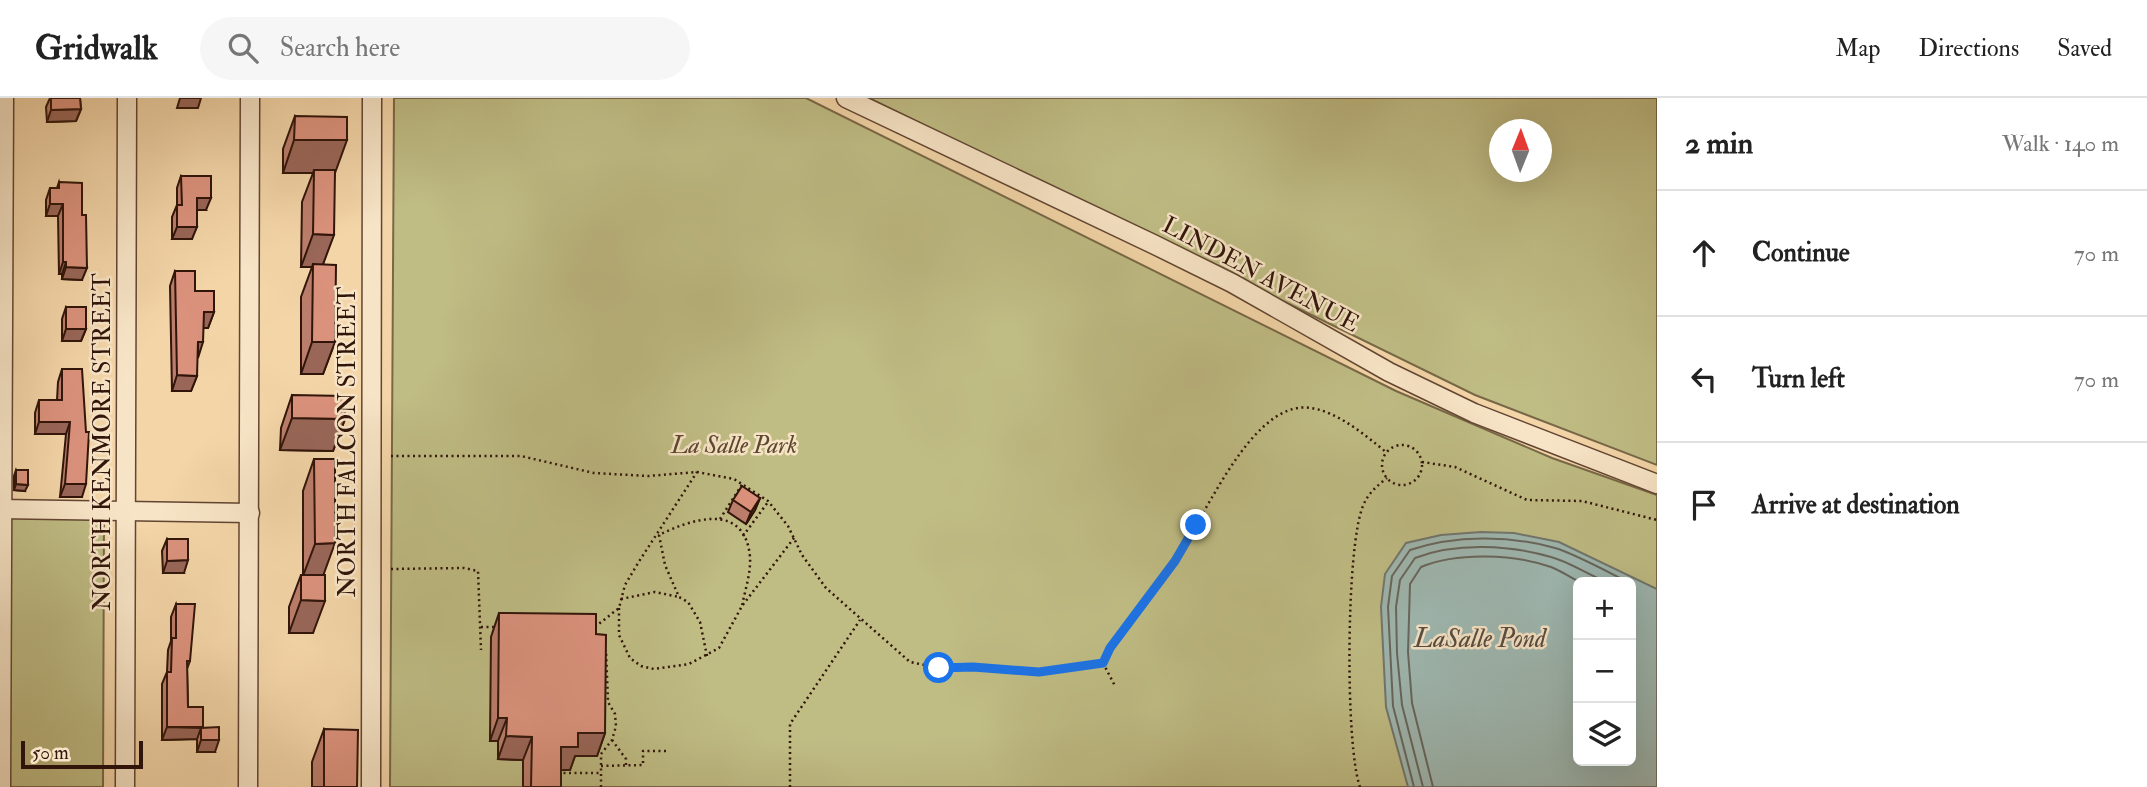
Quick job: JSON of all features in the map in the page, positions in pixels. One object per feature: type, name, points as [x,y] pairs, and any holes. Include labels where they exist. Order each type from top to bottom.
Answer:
[{"type":"street","points":[[1,787],[4,98]]},
{"type":"street","name":"NORTH KENMORE STREET","points":[[125,787],[127,98]]},
{"type":"street","points":[[248,787],[250,98]]},
{"type":"street","name":"NORTH FALCON STREET","points":[[371,787],[372,98]]},
{"type":"street","name":"LINDEN AVENUE","points":[[846,98],[1164,249],[1389,372],[1474,413],[1657,484]]},
{"type":"street","points":[[2,509],[250,513]]},
{"type":"path","points":[[1103,663],[1118,637],[1175,561],[1230,469],[1268,423],[1292,409],[1303,408],[1327,414],[1350,425],[1387,453]]},
{"type":"path","points":[[1404,445],[1416,451],[1422,462],[1420,474],[1411,482],[1398,484],[1387,478],[1382,465],[1387,453],[1404,445]]},
{"type":"path","points":[[391,456],[521,456],[594,473],[626,476],[697,472],[743,483],[768,501],[826,588],[860,620],[877,630],[910,662],[921,666],[1039,672],[1103,663]]},
{"type":"path","points":[[1422,462],[1455,467],[1527,500],[1583,501],[1657,520]]},
{"type":"path","points":[[697,472],[659,535],[638,563],[621,599],[619,608],[623,648],[641,666],[669,668],[707,656],[719,648],[728,636],[742,606],[794,538]]},
{"type":"path","points":[[1360,787],[1352,737],[1350,613],[1354,559],[1362,506],[1373,489],[1387,478]]},
{"type":"path","points":[[720,519],[743,483]]},
{"type":"path","points":[[743,536],[768,501]]},
{"type":"path","points":[[659,535],[696,518],[720,519],[733,524],[743,536],[750,556],[742,606]]},
{"type":"path","points":[[659,535],[665,565],[679,597],[695,611],[700,622],[707,656]]},
{"type":"path","points":[[391,569],[464,568],[478,571],[481,650]]},
{"type":"path","points":[[621,599],[655,592],[679,597]]},
{"type":"path","points":[[594,629],[619,608]]},
{"type":"path","points":[[790,787],[790,724],[860,620]]},
{"type":"path","points":[[481,627],[506,628]]},
{"type":"path","points":[[601,787],[601,754],[612,740],[615,714],[608,702],[605,647]]},
{"type":"path","points":[[1103,663],[1115,686]]},
{"type":"path","points":[[612,740],[626,759],[626,765]]},
{"type":"path","points":[[601,766],[643,765],[643,751],[669,751]]},
{"type":"path","points":[[553,773],[601,774]]},
{"type":"green space","name":"La Salle Park","points":[[394,98],[806,98],[1396,391],[1552,458],[1657,495],[1657,787],[390,787]]},
{"type":"green space","points":[[869,98],[1657,98],[1657,465],[1475,395]]},
{"type":"green space","points":[[9,513],[104,514],[103,787],[7,787]]},
{"type":"water","name":"LaSalle Pond","points":[[1514,533],[1559,542],[1632,577],[1573,577],[1573,766],[1636,766],[1636,579],[1657,589],[1657,787],[1408,787],[1386,707],[1381,607],[1385,574],[1406,543],[1441,535]]},
{"type":"building","points":[[51,98],[80,98],[81,109],[51,110]]},
{"type":"building","points":[[295,116],[347,117],[347,140],[294,140]]},
{"type":"building","points":[[314,170],[335,170],[334,235],[313,234]]},
{"type":"building","points":[[181,176],[211,176],[211,198],[197,198],[197,227],[177,227],[177,205],[182,205]]},
{"type":"building","points":[[59,182],[82,183],[82,215],[86,215],[87,268],[66,267],[66,262],[63,262],[63,204],[50,204],[50,188],[59,188]]},
{"type":"building","points":[[313,264],[336,265],[335,342],[312,342]]},
{"type":"building","points":[[175,271],[195,271],[195,291],[214,291],[214,312],[204,312],[203,342],[198,342],[197,376],[177,375]]},
{"type":"building","points":[[66,307],[86,307],[86,329],[66,329]]},
{"type":"building","points":[[62,369],[82,369],[86,432],[89,432],[86,484],[65,484],[70,422],[39,422],[39,400],[62,400]]},
{"type":"building","points":[[292,395],[345,396],[345,419],[292,418]]},
{"type":"building","points":[[314,459],[335,459],[335,543],[315,544]]},
{"type":"building","points":[[16,470],[28,470],[28,485],[16,484]]},
{"type":"building","points":[[742,486],[760,498],[751,512],[733,500]]},
{"type":"building","points":[[167,539],[188,539],[188,560],[167,561]]},
{"type":"building","points":[[301,575],[325,575],[325,601],[301,600]]},
{"type":"building","points":[[176,604],[195,604],[190,661],[187,661],[188,707],[203,707],[203,727],[167,727],[167,672],[171,672],[172,638],[176,638]]},
{"type":"building","points":[[499,613],[596,614],[596,634],[606,635],[605,733],[578,733],[578,747],[561,747],[561,787],[531,787],[532,737],[506,736],[507,718],[498,718]]},
{"type":"building","points":[[219,727],[219,740],[201,740],[201,728]]},
{"type":"building","points":[[324,729],[358,730],[357,787],[324,787]]},
{"type":"route","points":[[939,668],[973,667],[1039,672],[1072,670],[1103,663],[1110,648],[1175,561],[1196,525]]}]
